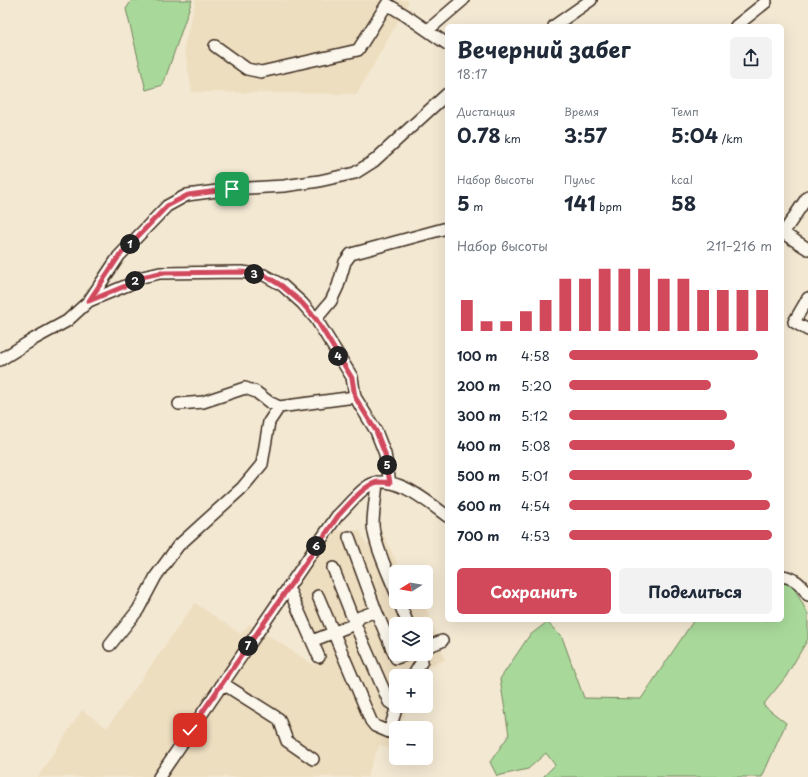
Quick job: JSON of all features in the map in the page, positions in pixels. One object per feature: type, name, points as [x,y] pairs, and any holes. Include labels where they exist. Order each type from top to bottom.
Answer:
[{"type":"street","points":[[428,30],[462,0]]},
{"type":"street","points":[[557,24],[591,0]]},
{"type":"street","points":[[738,24],[766,2]]},
{"type":"street","points":[[215,46],[247,69],[261,72],[358,50],[387,4],[445,43]]},
{"type":"street","points":[[0,360],[67,321],[89,301],[119,256],[167,206],[188,195],[232,189],[284,186],[319,181],[354,173],[374,161],[445,96]]},
{"type":"street","points":[[784,232],[808,196]]},
{"type":"street","points":[[316,319],[331,301],[338,286],[345,262],[351,254],[445,229]]},
{"type":"street","points":[[784,235],[808,248]]},
{"type":"street","points":[[89,301],[130,284],[142,277],[160,273],[242,272],[264,275],[282,286],[302,303],[316,319],[352,378],[355,397],[376,431],[385,454],[390,483]]},
{"type":"street","points":[[808,298],[794,322],[808,330]]},
{"type":"street","points":[[179,404],[203,402],[245,388],[256,392],[269,402],[279,407],[355,397]]},
{"type":"street","points":[[110,646],[138,610],[156,576],[178,546],[242,488],[262,464],[270,422],[279,407]]},
{"type":"street","points":[[377,482],[373,515],[375,536],[389,574]]},
{"type":"street","points":[[159,777],[338,516],[363,490],[377,482],[390,483],[412,492],[445,515]]},
{"type":"street","points":[[349,537],[376,611],[389,642]]},
{"type":"street","points":[[333,568],[355,624],[389,702]]},
{"type":"street","points":[[784,576],[792,578],[804,588],[808,595]]},
{"type":"street","points":[[288,587],[319,657]]},
{"type":"street","points":[[318,596],[371,721],[375,726],[389,732],[395,713]]},
{"type":"street","points":[[312,641],[355,624],[360,617],[376,611]]},
{"type":"street","points":[[433,644],[442,641]]},
{"type":"street","points":[[222,684],[279,719],[287,741],[313,759]]},
{"type":"shaded area","points":[[196,0],[406,0],[409,2],[357,94],[192,92],[184,46]]},
{"type":"shaded area","points":[[360,530],[366,544],[384,535],[398,565],[389,565],[389,609],[427,609],[429,617],[389,617],[389,661],[433,661],[433,627],[445,660],[427,667],[426,669],[389,669],[389,713],[406,713],[402,721],[389,721],[389,748],[379,745],[367,777],[38,777],[82,710],[107,728],[195,603],[241,634],[249,624],[314,665],[324,657],[296,585],[333,531]]},
{"type":"green space","points":[[132,0],[192,0],[163,85],[146,90],[126,9]]},
{"type":"green space","points":[[784,583],[792,584],[808,614],[808,639],[785,678],[763,705],[786,723],[762,777],[543,777],[555,765],[546,753],[528,769],[497,776],[490,762],[509,735],[500,679],[529,636],[547,622],[562,637],[584,698],[641,699],[693,622],[784,622]]},
{"type":"route","points":[[190,730],[338,516],[369,485],[377,482],[390,483],[385,454],[376,431],[355,397],[352,378],[316,319],[302,303],[282,286],[264,275],[242,272],[160,273],[142,277],[130,284],[89,301],[119,256],[167,206],[188,195],[232,189]]}]
